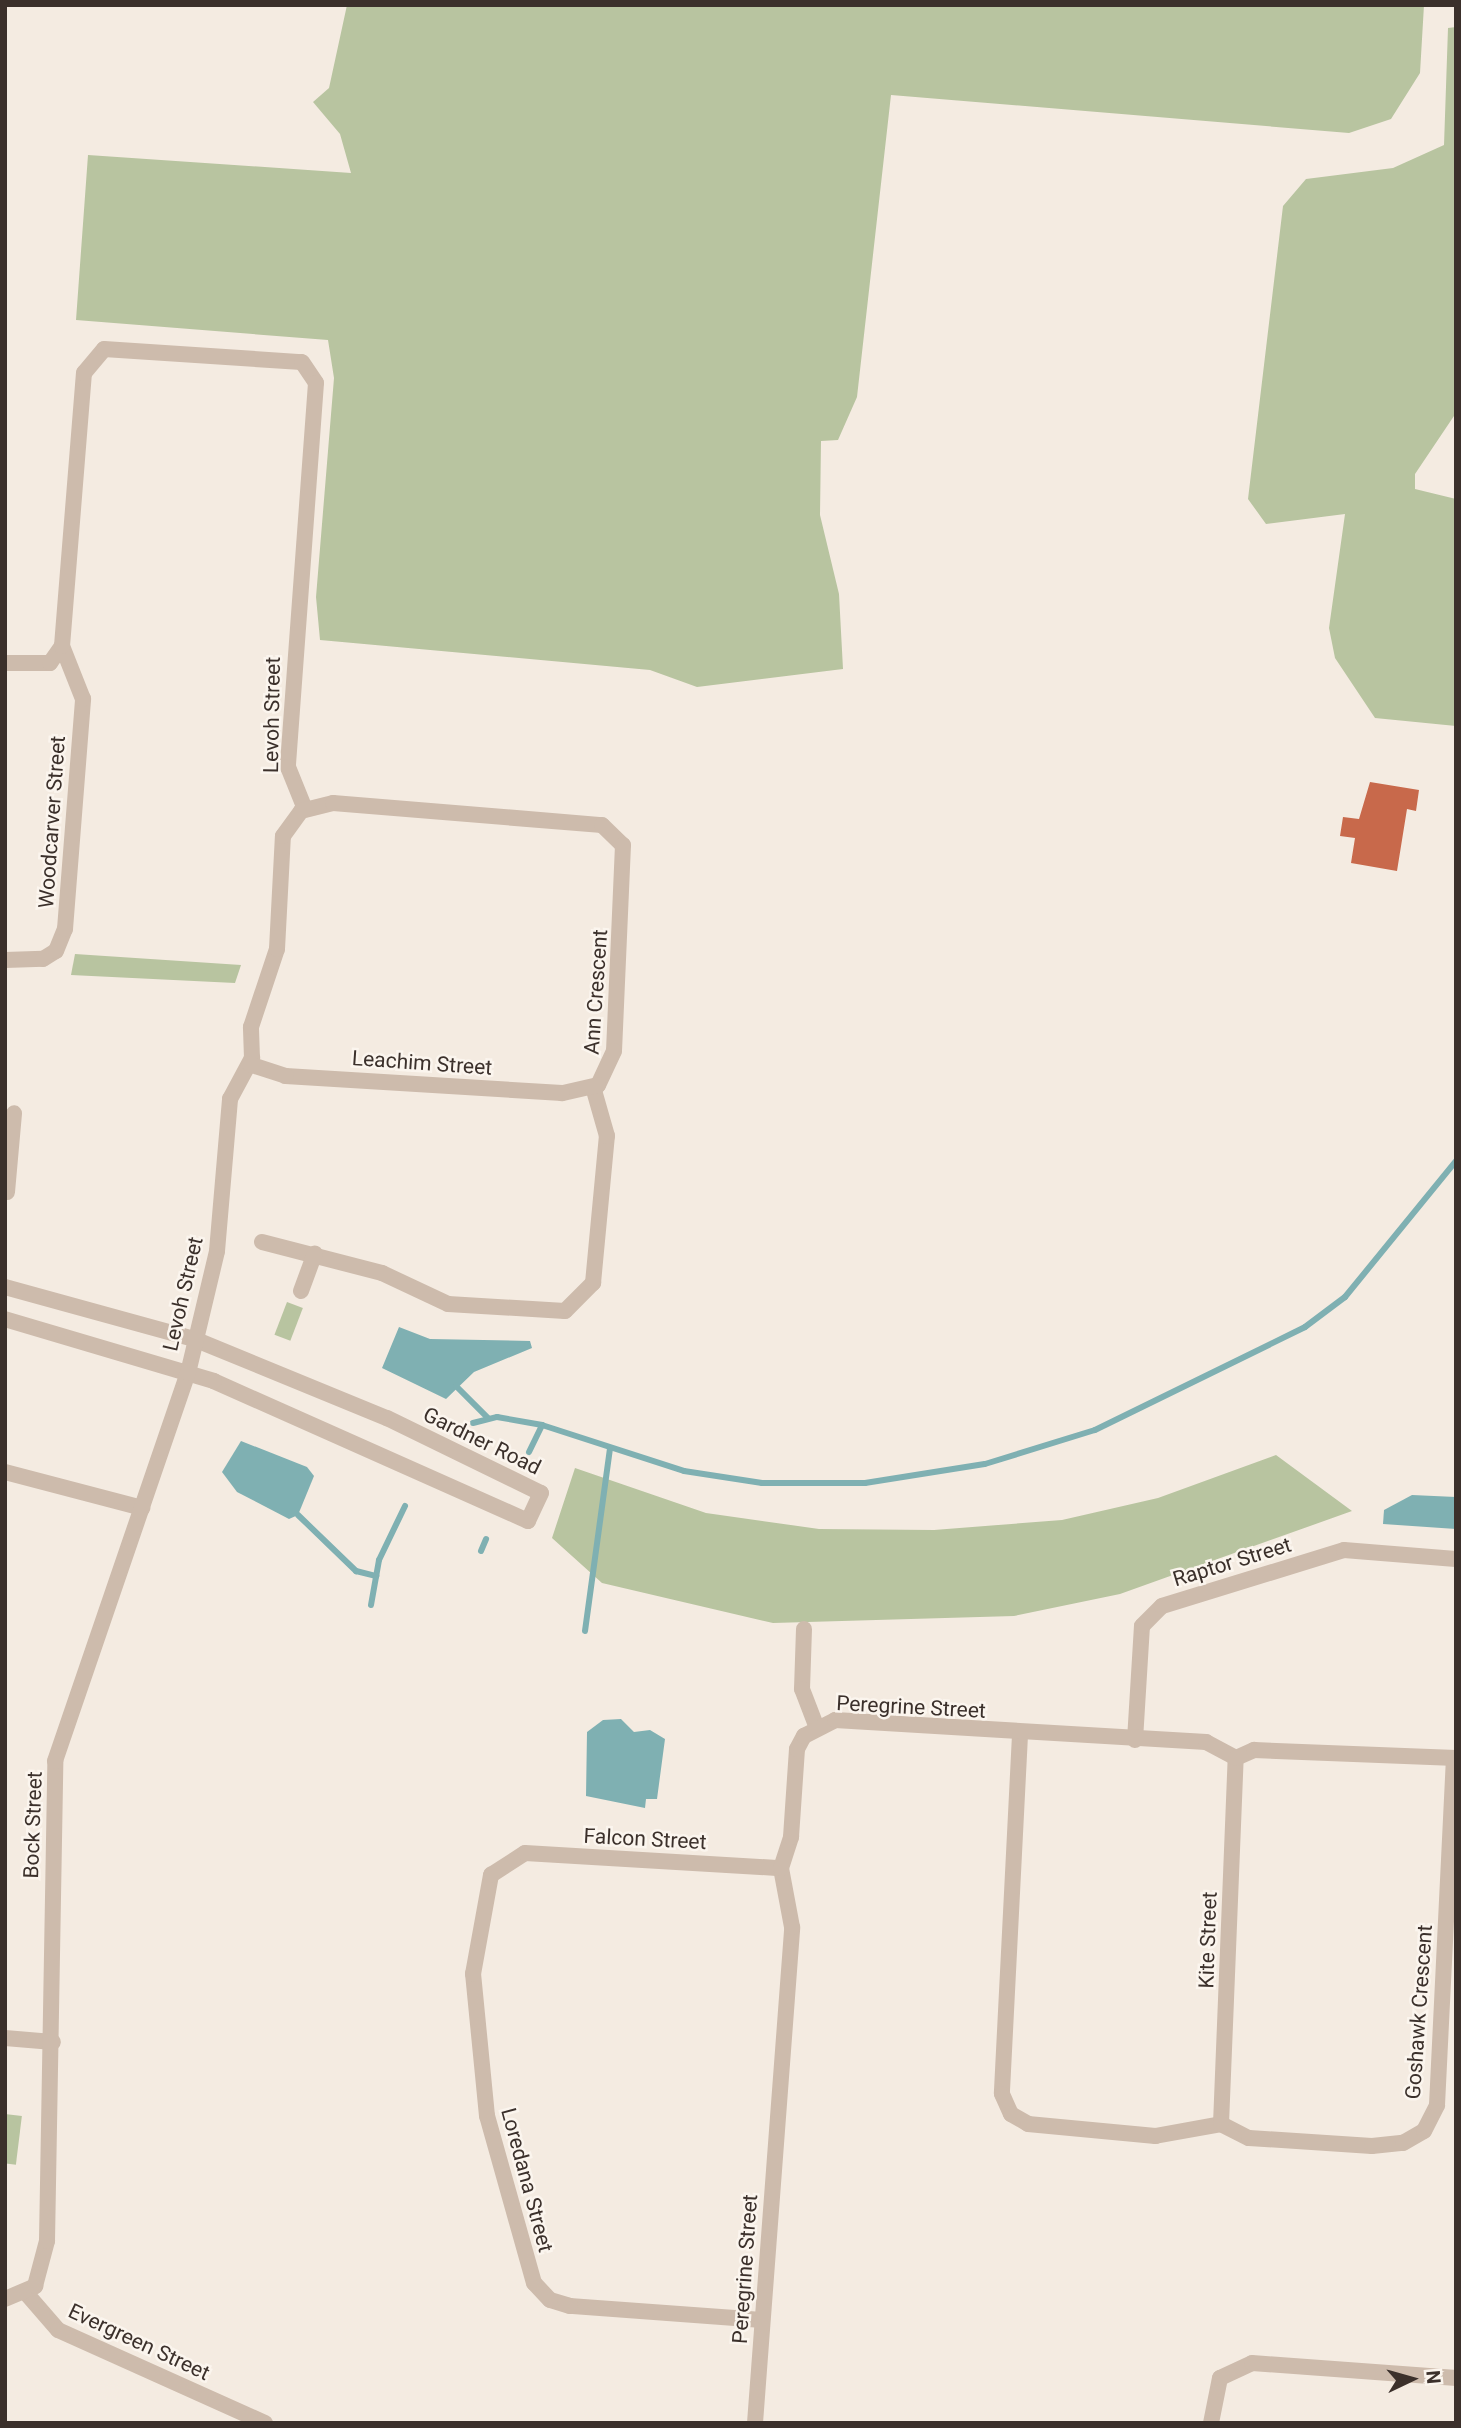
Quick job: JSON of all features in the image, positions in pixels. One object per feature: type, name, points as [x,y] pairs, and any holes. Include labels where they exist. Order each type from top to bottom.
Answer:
[{"type":"street","name":"Woodcarver Street","points":[[5,960],[43,959],[56,951],[65,929],[83,699],[62,646],[84,373],[104,349]]},
{"type":"street","name":"Levoh Street","points":[[104,349],[302,362],[316,383],[288,767],[305,809],[283,836],[277,948],[251,1027],[250,1064],[230,1099],[217,1251],[188,1373]]},
{"type":"street","points":[[5,663],[50,663],[62,646]]},
{"type":"street","name":"Ann Crescent","points":[[305,809],[333,803],[603,825],[614,832],[625,873],[614,1051],[607,1077],[593,1087]]},
{"type":"street","name":"Leachim Street","points":[[250,1064],[286,1076],[562,1093],[593,1087]]},
{"type":"street","points":[[262,1242],[315,1253],[382,1273],[448,1304],[553,1312],[576,1305],[593,1283],[607,1136],[593,1087]]},
{"type":"street","points":[[7,1192],[8,1149],[14,1113]]},
{"type":"street","points":[[301,1291],[315,1253]]},
{"type":"street","name":"Gardner Road","points":[[5,1287],[194,1339],[387,1418],[541,1493],[528,1521],[297,1413],[188,1373],[5,1320]]},
{"type":"street","name":"Bock Street","points":[[26,2293],[35,2286],[47,2241],[53,2042],[48,1940],[55,1761],[188,1373]]},
{"type":"street","points":[[5,1472],[142,1508]]},
{"type":"street","name":"Raptor Street","points":[[1135,1740],[1142,1626],[1163,1606],[1344,1550],[1456,1559]]},
{"type":"street","points":[[804,1629],[802,1689],[816,1726]]},
{"type":"street","name":"Peregrine Street","points":[[755,2423],[792,1927],[780,1868],[791,1838],[797,1749],[816,1726],[835,1720],[1020,1735],[1206,1741],[1236,1758]]},
{"type":"street","points":[[1020,1735],[1002,2094],[1011,2114],[1027,2124],[1155,2136],[1221,2124]]},
{"type":"street","points":[[1236,1758],[1254,1750],[1455,1758]]},
{"type":"street","name":"Kite Street","points":[[1221,2124],[1236,1758]]},
{"type":"street","name":"Goshawk Crescent","points":[[1221,2124],[1249,2138],[1372,2146],[1403,2143],[1424,2131],[1437,2105],[1455,1758]]},
{"type":"street","name":"Falcon Street","points":[[508,1860],[525,1853],[780,1868]]},
{"type":"street","name":"Loredana Street","points":[[508,1860],[491,1875],[484,1901],[473,1974],[474,2029],[487,2116],[534,2283],[550,2300],[570,2306],[762,2320]]},
{"type":"street","points":[[5,2038],[53,2042]]},
{"type":"street","points":[[5,2299],[26,2293]]},
{"type":"street","name":"Evergreen Street","points":[[26,2293],[58,2330],[265,2423]]},
{"type":"street","points":[[1211,2423],[1220,2378],[1252,2363],[1456,2378]]},
{"type":"green space","points":[[347,5],[1424,5],[1420,73],[1391,119],[1349,133],[891,95],[857,397],[838,440],[821,441],[820,515],[839,594],[843,669],[697,687],[650,670],[320,640],[316,597],[334,378],[328,340],[76,320],[88,155],[351,173],[340,134],[313,102],[329,88]]},
{"type":"green space","points":[[1456,27],[1456,413],[1415,474],[1415,489],[1456,499],[1456,726],[1375,718],[1335,658],[1329,628],[1345,514],[1266,524],[1248,499],[1283,206],[1306,179],[1393,168],[1444,145],[1448,28]]},
{"type":"green space","points":[[75,954],[241,965],[235,983],[71,975]]},
{"type":"green space","points":[[287,1302],[303,1308],[290,1341],[274,1335]]},
{"type":"green space","points":[[1276,1455],[1352,1511],[1120,1594],[1014,1616],[773,1623],[602,1583],[552,1538],[575,1468],[706,1513],[819,1529],[934,1530],[1062,1520],[1158,1498]]},
{"type":"green space","points":[[5,2114],[22,2116],[16,2165],[5,2163]]},
{"type":"water","points":[[399,1327],[430,1339],[530,1341],[532,1348],[474,1372],[446,1399],[382,1368]]},
{"type":"water","points":[[241,1441],[307,1467],[314,1476],[298,1515],[289,1519],[237,1492],[222,1472]]},
{"type":"water","points":[[1412,1495],[1456,1497],[1456,1529],[1383,1524],[1384,1510]]},
{"type":"water","points":[[621,1719],[634,1732],[650,1730],[665,1739],[657,1799],[646,1799],[645,1808],[586,1796],[587,1732],[603,1720]]},
{"type":"building","points":[[1370,782],[1419,790],[1416,811],[1407,809],[1397,871],[1351,863],[1355,838],[1340,836],[1343,817],[1359,819]]},
{"type":"waterway","points":[[473,1423],[497,1417],[542,1425],[684,1471],[762,1483],[865,1483],[985,1464],[1095,1430],[1305,1327],[1345,1297],[1456,1161]]},
{"type":"waterway","points":[[456,1386],[488,1418]]},
{"type":"waterway","points":[[529,1452],[542,1425]]},
{"type":"waterway","points":[[585,1631],[610,1449]]},
{"type":"waterway","points":[[371,1605],[379,1560],[405,1506]]},
{"type":"waterway","points":[[298,1515],[356,1571],[376,1576]]},
{"type":"waterway","points":[[481,1551],[486,1539]]}]
